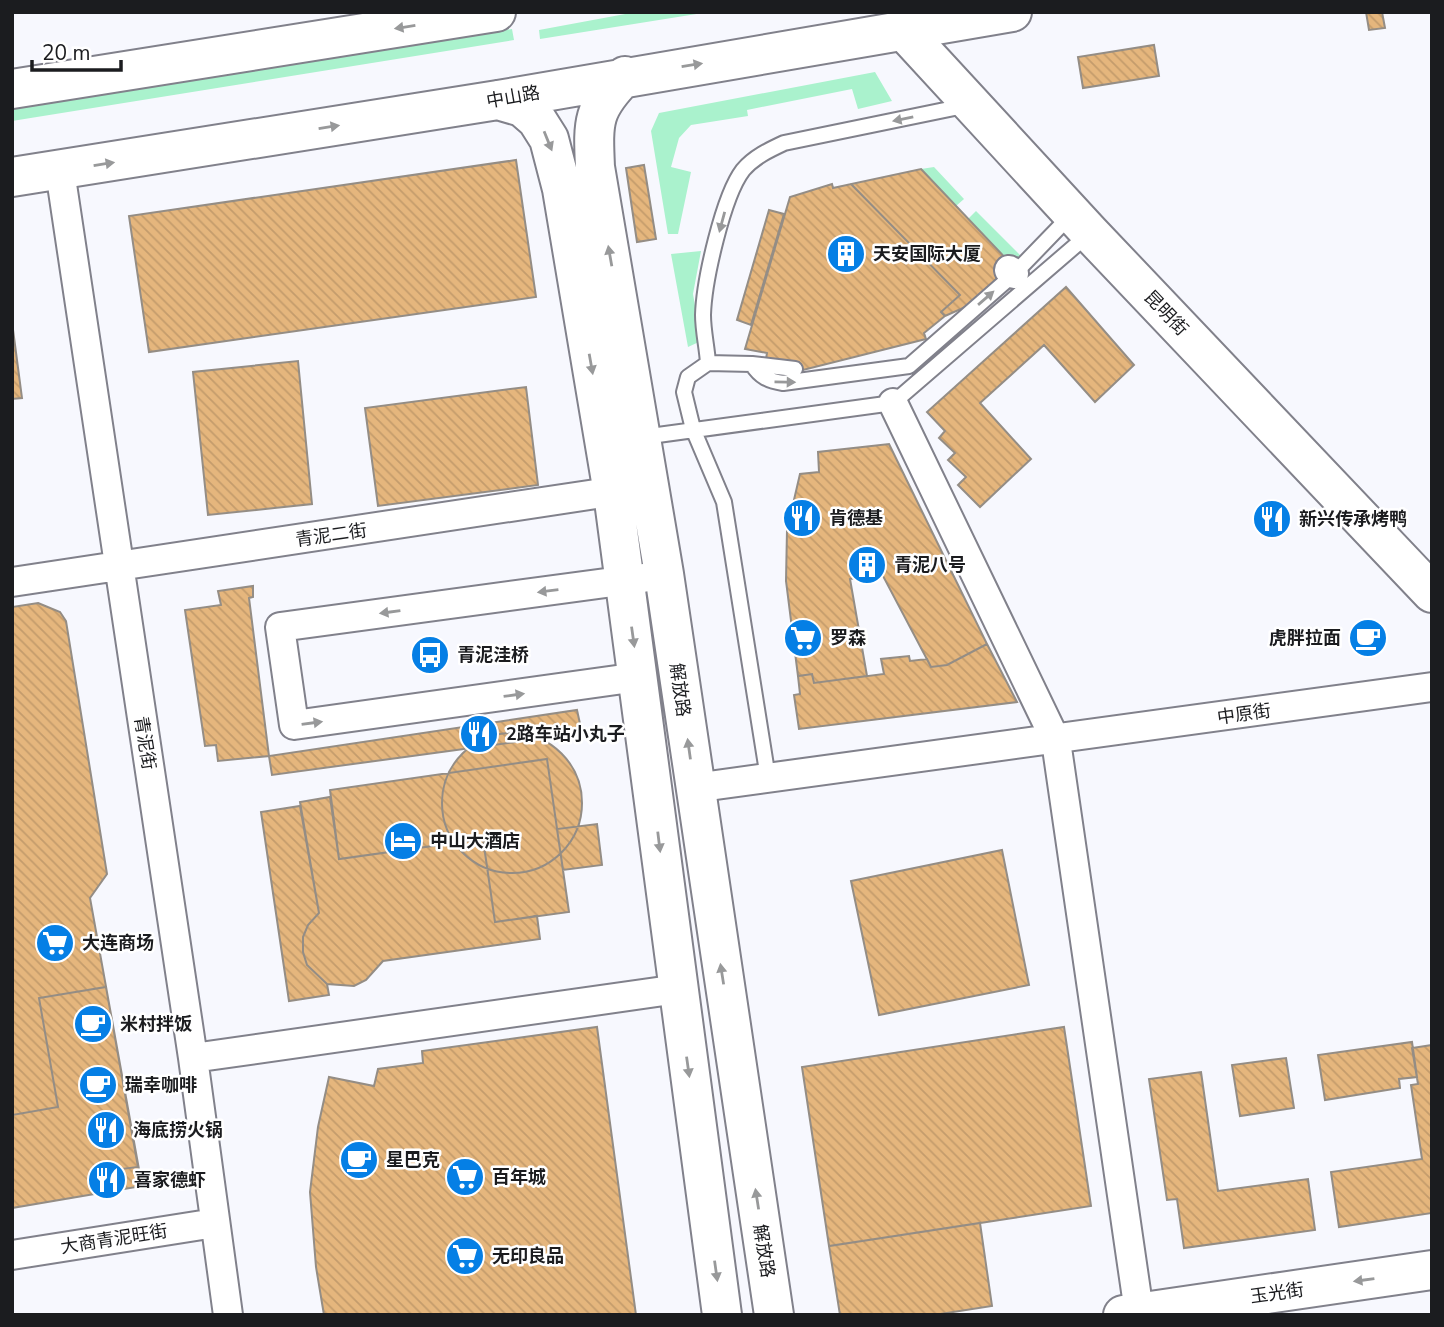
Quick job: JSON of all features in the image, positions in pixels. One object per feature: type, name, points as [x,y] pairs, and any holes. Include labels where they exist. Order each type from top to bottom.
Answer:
[{"type":"main road","points":[[13,86],[496,12]]},
{"type":"main road","name":"中山路","points":[[12,177],[498,100],[625,76],[1012,12]]},
{"type":"main road","name":"昆明街","points":[[902,30],[1432,593]]},
{"type":"main road","name":"解放路","points":[[625,76],[603,98],[593,129],[594,154],[664,574],[774,1315]]},
{"type":"main road","points":[[498,100],[522,107],[537,120],[549,139],[562,189],[613,493],[722,1315]]},
{"type":"main road","name":"玉光街","points":[[1131,1314],[1432,1270]]},
{"type":"street","name":"青泥街","points":[[60,171],[193,1058],[228,1315]]},
{"type":"street","points":[[893,402],[1056,741],[1131,1314]]},
{"type":"street","name":"青泥二街","points":[[12,582],[613,493],[649,485]]},
{"type":"street","points":[[638,677],[294,725],[281,627],[664,574]]},
{"type":"street","name":"中原街","points":[[694,788],[1056,741],[1432,687]]},
{"type":"street","points":[[193,1058],[678,989]]},
{"type":"street","name":"大商青泥旺街","points":[[12,1255],[215,1223]]},
{"type":"lane","points":[[708,363],[703,317],[705,285],[729,197],[743,170],[760,155],[784,143],[970,105]]},
{"type":"lane","points":[[642,438],[893,402],[1081,223]]},
{"type":"lane","points":[[752,364],[757,373],[770,381],[783,383],[909,366],[1012,272],[1081,223]]},
{"type":"lane","points":[[768,778],[724,502],[693,429],[684,392],[688,377],[708,363],[795,369]]},
{"type":"green space","points":[[636,12],[709,12],[540,39],[539,30]]},
{"type":"green space","points":[[512,29],[514,40],[12,121],[12,109]]},
{"type":"green space","points":[[875,72],[892,101],[858,109],[852,89],[747,110],[748,116],[691,125],[679,138],[671,167],[691,172],[678,234],[668,234],[651,131],[659,113]]},
{"type":"green space","points":[[934,167],[964,199],[956,206],[921,169]]},
{"type":"green space","points":[[976,211],[1022,257],[1013,266],[968,219]]},
{"type":"green space","points":[[701,251],[693,294],[701,341],[688,347],[671,254]]},
{"type":"building","points":[[1366,12],[1382,12],[1385,28],[1369,30]]},
{"type":"building","points":[[1154,45],[1159,76],[1083,88],[1078,57]]},
{"type":"building","points":[[516,160],[536,297],[149,352],[129,216]]},
{"type":"building","points":[[644,165],[656,239],[637,242],[626,168]]},
{"type":"building","points":[[921,169],[1013,266],[970,305],[945,316],[941,312],[960,295],[851,184]]},
{"type":"building","name":"天安国际大厦","points":[[832,184],[833,188],[851,184],[960,295],[941,312],[945,316],[924,333],[926,339],[795,372],[766,359],[767,353],[745,349],[790,197]]},
{"type":"building","points":[[769,210],[784,214],[751,325],[737,320]]},
{"type":"building","points":[[1066,287],[1134,365],[1095,402],[1044,345],[980,403],[1031,459],[980,507],[958,485],[966,477],[948,460],[955,453],[939,438],[945,431],[927,412]]},
{"type":"building","points":[[12,322],[22,398],[12,399]]},
{"type":"building","points":[[298,361],[312,504],[208,515],[193,372]]},
{"type":"building","points":[[526,387],[538,485],[378,506],[365,408]]},
{"type":"building","name":"青泥八号","points":[[889,444],[987,644],[947,665],[931,667],[882,574],[850,579],[867,676],[814,683],[812,674],[798,676],[786,581],[787,530],[800,474],[819,472],[818,452]]},
{"type":"building","points":[[253,586],[253,597],[249,598],[269,756],[218,761],[216,745],[205,746],[185,610],[221,605],[218,591]]},
{"type":"building","name":"大连商场","points":[[38,603],[60,612],[66,621],[107,874],[90,898],[142,1186],[12,1208],[12,607]]},
{"type":"building","points":[[987,644],[1017,702],[799,729],[794,695],[800,694],[798,676],[812,674],[814,683],[884,674],[881,659],[909,656],[910,661],[927,659],[931,667],[947,665]]},
{"type":"building","points":[[577,710],[582,733],[272,775],[269,756]]},
{"type":"building","points":[[512,733],[539,739],[561,754],[576,776],[582,803],[576,830],[561,852],[539,867],[512,873],[485,867],[463,852],[448,830],[442,803],[448,776],[463,754],[485,739]]},
{"type":"building","name":"中山大酒店","points":[[547,759],[569,912],[495,922],[483,839],[339,859],[330,790]]},
{"type":"building","points":[[330,797],[339,859],[483,839],[495,922],[537,916],[540,939],[383,961],[366,980],[354,986],[327,984],[307,965],[303,952],[303,937],[308,925],[319,913],[300,802]]},
{"type":"building","points":[[300,806],[319,913],[308,925],[303,937],[303,952],[307,965],[327,984],[329,995],[289,1001],[261,812]]},
{"type":"building","points":[[597,824],[602,865],[563,870],[557,829]]},
{"type":"building","points":[[1002,850],[1029,985],[879,1015],[851,881]]},
{"type":"building","points":[[106,987],[138,1167],[121,1169],[124,1189],[12,1208],[12,1115],[58,1107],[39,998]]},
{"type":"building","name":"百年城","points":[[597,1027],[636,1315],[324,1315],[316,1267],[310,1192],[318,1127],[329,1077],[374,1086],[378,1069],[423,1063],[422,1051]]},
{"type":"building","points":[[1064,1027],[1091,1206],[829,1246],[802,1067]]},
{"type":"building","points":[[1412,1042],[1417,1077],[1399,1079],[1400,1088],[1325,1100],[1318,1055]]},
{"type":"building","points":[[1432,1045],[1432,1213],[1339,1227],[1331,1172],[1422,1159],[1411,1085],[1418,1084],[1412,1048]]},
{"type":"building","points":[[1286,1058],[1294,1108],[1240,1116],[1232,1065]]},
{"type":"building","points":[[1201,1072],[1218,1191],[1308,1179],[1315,1230],[1184,1248],[1177,1199],[1167,1200],[1149,1079]]},
{"type":"building","points":[[980,1223],[992,1306],[934,1315],[840,1315],[829,1246]]},
{"type":"place","name":"天安国际大厦","points":[[846,254]]},
{"type":"place","name":"肯德基","points":[[802,518]]},
{"type":"place","name":"新兴传承烤鸭","points":[[1272,519]]},
{"type":"place","name":"青泥八号","points":[[867,565]]},
{"type":"place","name":"罗森","points":[[803,638]]},
{"type":"place","name":"虎胖拉面","points":[[1368,638]]},
{"type":"place","name":"青泥洼桥","points":[[430,655]]},
{"type":"place","name":"2路车站小丸子","points":[[479,734]]},
{"type":"place","name":"中山大酒店","points":[[403,841]]},
{"type":"place","name":"大连商场","points":[[55,943]]},
{"type":"place","name":"米村拌饭","points":[[93,1024]]},
{"type":"place","name":"瑞幸咖啡","points":[[98,1085]]},
{"type":"place","name":"海底捞火锅","points":[[106,1130]]},
{"type":"place","name":"星巴克","points":[[359,1160]]},
{"type":"place","name":"百年城","points":[[465,1177]]},
{"type":"place","name":"喜家德虾","points":[[107,1180]]},
{"type":"place","name":"无印良品","points":[[465,1256]]}]
